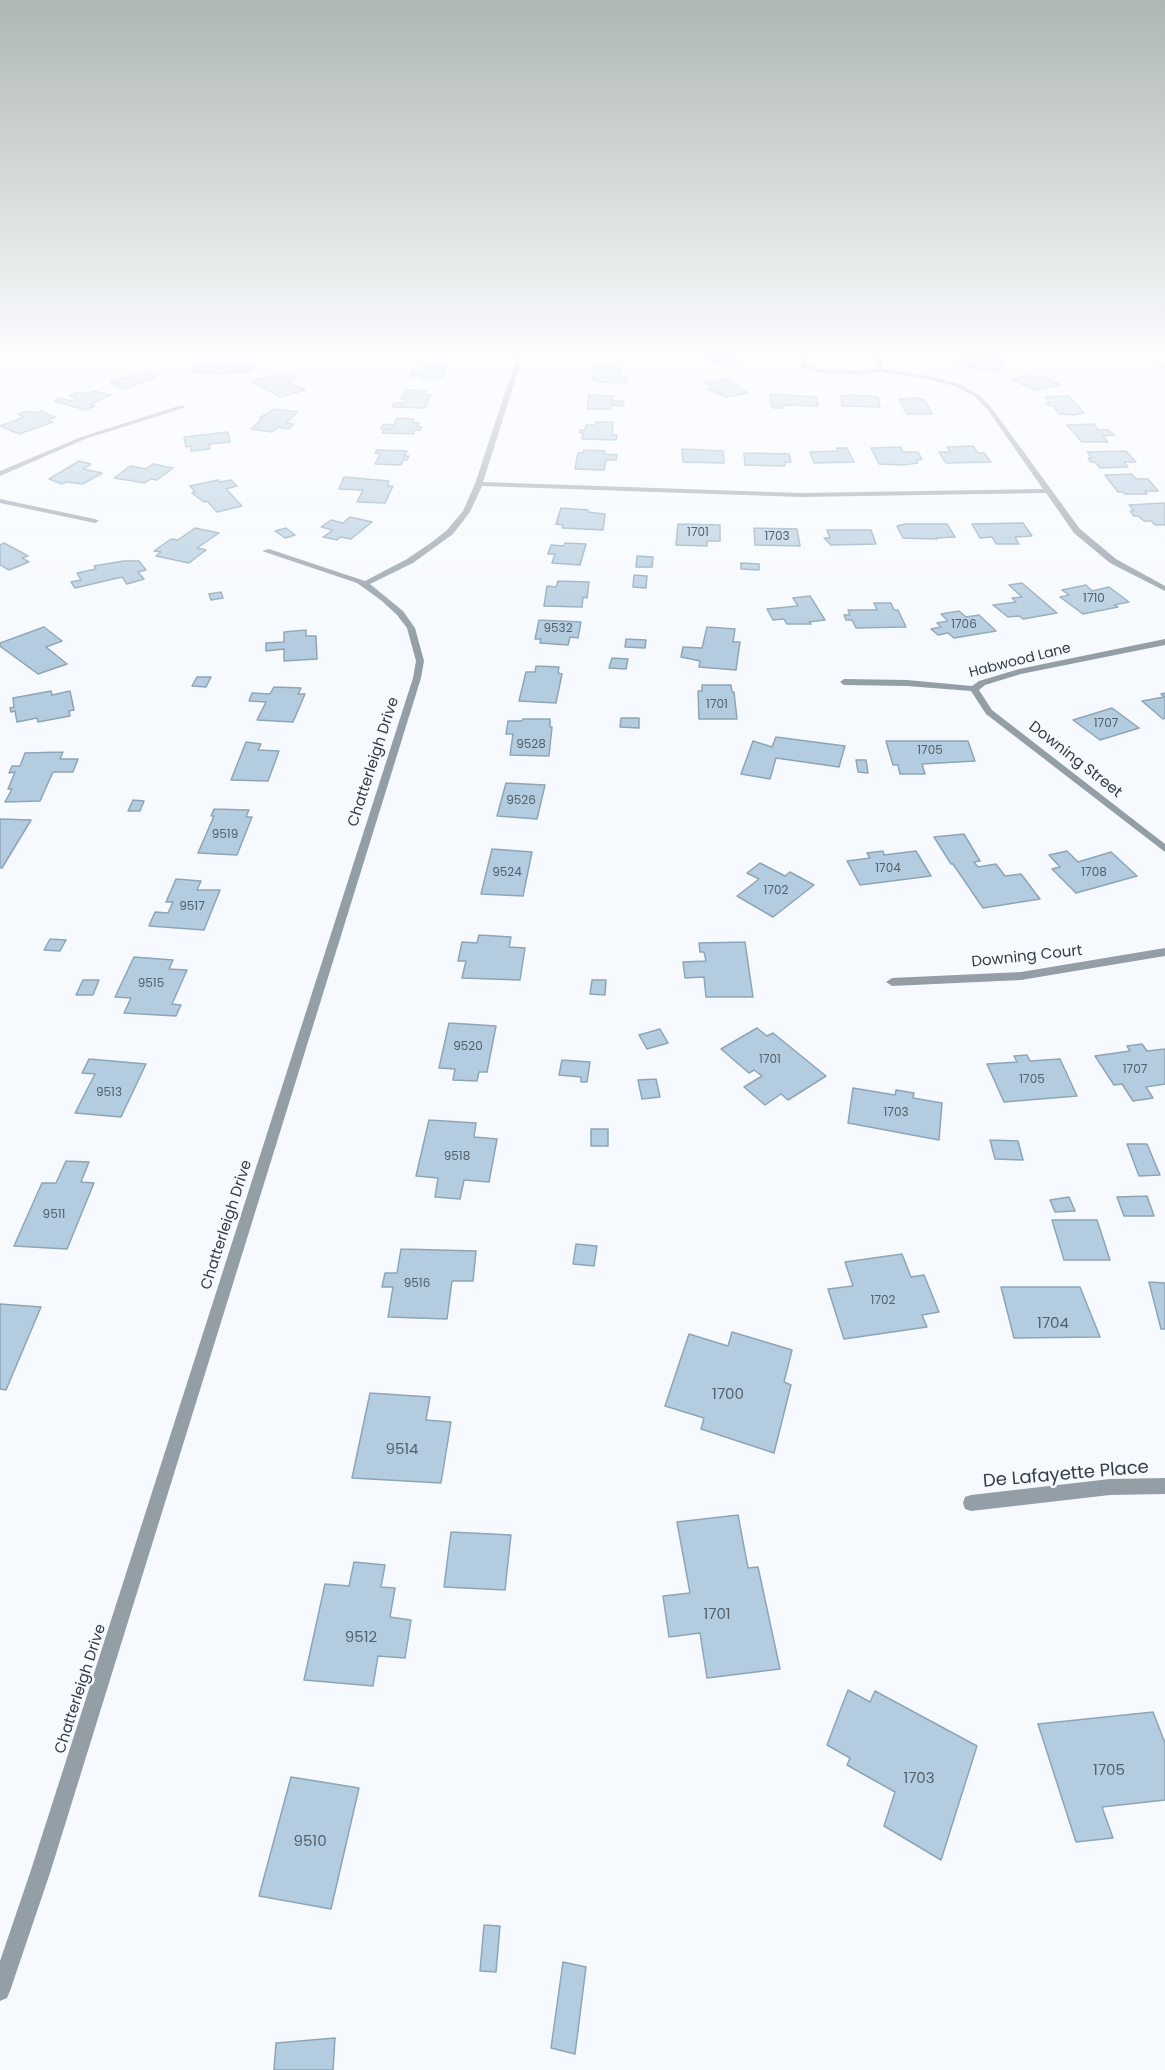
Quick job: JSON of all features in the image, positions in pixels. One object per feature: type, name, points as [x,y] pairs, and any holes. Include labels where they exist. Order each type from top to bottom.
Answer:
[{"type":"street","points":[[0,474],[49,453]]},
{"type":"street","points":[[364,584],[410,561],[450,532],[466,512],[479,484],[489,453]]},
{"type":"street","points":[[1021,453],[1077,531],[1113,561],[1165,589]]},
{"type":"street","points":[[479,484],[801,495],[1048,491]]},
{"type":"street","points":[[0,501],[95,520]]},
{"type":"street","name":"Chatterleigh Drive","points":[[0,1991],[40,1873],[417,678],[420,661],[411,628],[400,613],[364,584],[314,565],[266,551]]},
{"type":"street","name":"Habwood Lane","points":[[844,682],[907,683],[974,689],[982,682],[1019,672],[1165,642]]},
{"type":"street","name":"Downing Street","points":[[974,689],[989,712],[1165,849]]},
{"type":"street","name":"Downing Court","points":[[892,982],[1021,976],[1123,961],[1165,952]]},
{"type":"street","name":"De Lafayette Place","points":[[971,1503],[1110,1487],[1165,1486]]},
{"type":"building","points":[[375,453],[406,453],[404,456],[409,456],[407,460],[403,460],[401,465],[375,464],[380,454]]},
{"type":"building","points":[[578,453],[617,455],[616,460],[606,460],[604,470],[575,469]]},
{"type":"building","points":[[682,453],[723,453],[724,463],[683,462]]},
{"type":"building","points":[[744,453],[789,454],[791,462],[785,462],[785,466],[745,465]]},
{"type":"building","points":[[810,453],[849,453],[854,462],[814,463]]},
{"type":"building","points":[[873,453],[918,453],[922,459],[917,460],[918,463],[904,465],[879,464]]},
{"type":"building","points":[[939,453],[984,453],[991,462],[946,463]]},
{"type":"building","points":[[1088,453],[1127,453],[1136,462],[1124,462],[1128,467],[1100,468],[1088,458],[1092,458]]},
{"type":"building","points":[[79,461],[91,464],[83,469],[102,473],[83,484],[66,482],[62,484],[49,479]]},
{"type":"building","points":[[153,464],[173,468],[157,480],[151,479],[145,483],[114,478],[130,466],[146,469]]},
{"type":"building","points":[[1132,474],[1136,479],[1148,479],[1158,491],[1145,491],[1147,494],[1118,492],[1105,475]]},
{"type":"building","points":[[344,477],[389,481],[387,486],[393,486],[385,503],[357,502],[363,490],[339,489]]},
{"type":"building","points":[[218,480],[220,482],[231,480],[237,486],[226,489],[242,506],[217,512],[207,501],[204,502],[192,493],[195,492],[190,486]]},
{"type":"building","points":[[1165,503],[1165,525],[1155,525],[1151,521],[1144,521],[1134,516],[1130,511],[1134,511],[1129,505]]},
{"type":"building","points":[[561,508],[605,514],[603,530],[562,528],[563,525],[556,524]]},
{"type":"building","points":[[350,517],[372,522],[351,539],[341,537],[337,540],[323,537],[333,530],[321,527],[331,520],[343,523]]},
{"type":"building","points":[[1023,523],[1032,536],[1015,537],[1019,544],[996,544],[992,537],[980,538],[972,524]]},
{"type":"building","points":[[678,524],[720,525],[720,541],[707,541],[707,546],[676,545]]},
{"type":"building","points":[[947,524],[955,537],[903,538],[897,526]]},
{"type":"building","points":[[195,528],[219,533],[197,548],[206,550],[189,563],[156,556],[161,552],[154,551],[171,539],[178,540]]},
{"type":"building","points":[[286,528],[295,535],[285,538],[275,531]]},
{"type":"building","points":[[754,528],[797,529],[800,546],[755,545]]},
{"type":"building","points":[[827,530],[871,530],[876,544],[831,545],[824,538],[830,538]]},
{"type":"building","points":[[4,543],[28,556],[22,558],[29,562],[9,570],[0,565],[0,545]]},
{"type":"building","points":[[565,543],[586,544],[580,565],[552,563],[555,554],[548,554],[551,545],[564,546]]},
{"type":"building","points":[[637,556],[653,557],[652,567],[636,567]]},
{"type":"building","points":[[139,561],[146,570],[138,572],[144,579],[127,584],[122,577],[75,588],[71,582],[81,580],[77,573],[96,569],[94,566]]},
{"type":"building","points":[[741,563],[759,564],[759,570],[741,569]]},
{"type":"building","points":[[634,575],[647,576],[646,588],[633,587]]},
{"type":"building","points":[[558,581],[589,582],[587,598],[583,597],[582,607],[544,606],[547,586],[556,587]]},
{"type":"building","points":[[1022,583],[1057,613],[1023,619],[1019,616],[1008,617],[993,605],[1016,602],[1012,598],[1022,597],[1009,585]]},
{"type":"building","points":[[1086,585],[1092,591],[1109,587],[1129,602],[1114,605],[1118,607],[1083,614],[1060,597],[1069,595],[1062,590]]},
{"type":"building","points":[[221,592],[223,598],[211,600],[209,594]]},
{"type":"building","points":[[810,596],[825,620],[809,622],[811,624],[787,624],[784,619],[773,620],[767,609],[798,606],[793,598]]},
{"type":"building","points":[[874,603],[891,603],[894,610],[898,610],[906,627],[856,628],[852,620],[846,620],[844,615],[850,615],[848,610],[877,610]]},
{"type":"building","points":[[959,611],[966,617],[979,615],[996,631],[954,638],[948,633],[938,635],[931,629],[941,627],[937,623],[948,621],[941,614]]},
{"type":"building","points":[[539,620],[581,622],[578,638],[570,637],[568,645],[540,643],[541,639],[535,639]]},
{"type":"building","points":[[44,627],[62,641],[46,647],[67,664],[38,674],[0,646],[0,643]]},
{"type":"building","points":[[707,627],[735,629],[733,642],[740,642],[736,670],[699,667],[700,661],[681,657],[683,647],[702,648]]},
{"type":"building","points":[[306,630],[306,636],[316,636],[317,659],[284,661],[284,649],[266,651],[266,643],[284,642],[284,632]]},
{"type":"building","points":[[626,639],[646,640],[645,648],[625,647]]},
{"type":"building","points":[[612,658],[628,659],[626,669],[609,668]]},
{"type":"building","points":[[536,666],[559,667],[558,673],[562,674],[556,703],[519,701],[526,672],[535,672]]},
{"type":"building","points":[[197,677],[211,677],[206,687],[192,686]]},
{"type":"building","points":[[702,685],[731,685],[737,719],[699,719],[698,691],[702,691]]},
{"type":"building","points":[[274,687],[301,688],[298,694],[305,694],[293,722],[257,720],[266,702],[249,701],[252,693],[270,694]]},
{"type":"building","points":[[51,691],[52,695],[70,691],[74,710],[69,711],[70,716],[38,722],[37,718],[17,722],[15,711],[11,712],[10,708],[14,707],[13,698]]},
{"type":"building","points":[[1165,693],[1165,718],[1163,719],[1142,701],[1164,697],[1161,694]]},
{"type":"building","points":[[1112,708],[1139,728],[1100,740],[1073,720]]},
{"type":"building","points":[[621,718],[639,718],[639,728],[620,727]]},
{"type":"building","points":[[523,719],[550,719],[550,727],[552,727],[549,756],[510,755],[513,734],[506,734],[508,721],[522,721]]},
{"type":"building","points":[[776,737],[845,746],[839,767],[776,758],[770,779],[741,774],[753,741],[772,747]]},
{"type":"building","points":[[886,741],[968,741],[975,761],[922,764],[925,774],[900,774],[898,765],[893,765]]},
{"type":"building","points":[[246,742],[261,744],[258,750],[279,751],[268,781],[231,780]]},
{"type":"building","points":[[63,752],[60,759],[78,759],[73,772],[53,772],[40,801],[5,802],[12,789],[8,789],[15,772],[9,773],[12,766],[20,766],[25,753]]},
{"type":"building","points":[[856,760],[866,760],[868,773],[858,772]]},
{"type":"building","points":[[506,783],[545,785],[537,819],[497,816]]},
{"type":"building","points":[[133,800],[144,801],[140,811],[128,811]]},
{"type":"building","points":[[214,809],[249,810],[246,817],[252,817],[237,855],[198,853],[214,816],[211,816]]},
{"type":"building","points":[[0,819],[31,820],[2,868],[0,868]]},
{"type":"building","points":[[964,834],[980,861],[974,862],[978,867],[996,864],[1005,876],[1021,874],[1040,899],[983,908],[934,837]]},
{"type":"building","points":[[492,849],[532,852],[523,896],[481,894]]},
{"type":"building","points":[[883,851],[884,855],[916,851],[931,876],[860,885],[847,861],[870,858],[867,853]]},
{"type":"building","points":[[1067,851],[1078,862],[1111,852],[1137,876],[1076,893],[1052,869],[1060,867],[1049,855]]},
{"type":"building","points":[[760,863],[785,876],[790,872],[814,885],[773,917],[737,896],[759,879],[747,873]]},
{"type":"building","points":[[176,879],[201,881],[197,890],[220,890],[204,930],[149,926],[155,912],[168,913],[173,902],[166,902]]},
{"type":"building","points":[[479,935],[511,937],[509,947],[525,948],[520,980],[462,978],[466,961],[458,961],[462,942],[477,943]]},
{"type":"building","points":[[50,939],[66,940],[60,951],[44,950]]},
{"type":"building","points":[[745,942],[753,997],[706,997],[704,977],[685,978],[683,962],[706,961],[704,952],[700,952],[699,943]]},
{"type":"building","points":[[134,957],[173,960],[169,969],[187,970],[172,1004],[181,1005],[176,1016],[124,1013],[131,998],[115,997]]},
{"type":"building","points":[[83,980],[99,980],[93,995],[76,995]]},
{"type":"building","points":[[592,980],[606,980],[605,995],[590,994]]},
{"type":"building","points":[[449,1023],[496,1026],[487,1072],[479,1072],[477,1081],[453,1080],[455,1069],[439,1068]]},
{"type":"building","points":[[757,1028],[767,1036],[773,1033],[826,1076],[788,1100],[781,1094],[765,1105],[744,1087],[762,1076],[754,1070],[749,1073],[721,1049]]},
{"type":"building","points":[[660,1029],[668,1043],[647,1049],[639,1035]]},
{"type":"building","points":[[1142,1044],[1147,1051],[1165,1049],[1165,1084],[1146,1087],[1153,1098],[1133,1101],[1122,1084],[1114,1085],[1095,1056],[1130,1051],[1127,1046]]},
{"type":"building","points":[[1027,1055],[1030,1061],[1060,1059],[1077,1096],[1004,1102],[987,1064],[1017,1062],[1014,1056]]},
{"type":"building","points":[[89,1059],[146,1064],[121,1117],[75,1113],[95,1074],[82,1073]]},
{"type":"building","points":[[562,1060],[590,1062],[587,1082],[581,1082],[581,1077],[559,1075]]},
{"type":"building","points":[[656,1079],[660,1097],[642,1099],[638,1080]]},
{"type":"building","points":[[853,1088],[895,1095],[896,1090],[914,1093],[913,1098],[942,1103],[939,1140],[848,1123]]},
{"type":"building","points":[[429,1120],[476,1123],[474,1137],[497,1139],[489,1182],[464,1180],[460,1199],[435,1197],[438,1178],[416,1176]]},
{"type":"building","points":[[591,1129],[608,1129],[608,1146],[591,1146]]},
{"type":"building","points":[[990,1140],[1018,1141],[1023,1160],[995,1159]]},
{"type":"building","points":[[1127,1144],[1147,1144],[1160,1175],[1139,1176]]},
{"type":"building","points":[[66,1161],[89,1162],[81,1182],[94,1183],[67,1249],[14,1246],[42,1183],[56,1183]]},
{"type":"building","points":[[1147,1196],[1154,1216],[1124,1216],[1117,1197]]},
{"type":"building","points":[[1069,1197],[1075,1211],[1055,1212],[1050,1200]]},
{"type":"building","points":[[1052,1220],[1097,1220],[1110,1260],[1064,1260]]},
{"type":"building","points":[[576,1244],[597,1246],[594,1266],[573,1264]]},
{"type":"building","points":[[401,1249],[476,1251],[473,1281],[452,1281],[447,1319],[388,1317],[393,1287],[382,1287],[385,1273],[397,1273]]},
{"type":"building","points":[[902,1254],[911,1277],[924,1275],[939,1312],[922,1315],[927,1327],[844,1339],[828,1289],[853,1286],[845,1262]]},
{"type":"building","points":[[1149,1282],[1165,1283],[1165,1329],[1161,1329]]},
{"type":"building","points":[[1001,1287],[1080,1287],[1100,1337],[1014,1338]]},
{"type":"building","points":[[0,1304],[41,1307],[6,1390],[0,1389]]},
{"type":"building","points":[[732,1332],[792,1350],[784,1382],[791,1385],[774,1453],[701,1429],[704,1418],[665,1406],[689,1334],[728,1346]]},
{"type":"building","points":[[370,1393],[430,1397],[426,1420],[451,1422],[441,1483],[352,1478]]},
{"type":"building","points":[[738,1515],[748,1568],[758,1567],[780,1669],[707,1678],[700,1633],[669,1637],[663,1596],[690,1593],[677,1522]]},
{"type":"building","points":[[451,1532],[511,1535],[505,1590],[444,1587]]},
{"type":"building","points":[[354,1562],[385,1565],[381,1587],[395,1588],[390,1617],[411,1620],[405,1658],[378,1656],[373,1686],[304,1680],[325,1584],[349,1586]]},
{"type":"building","points":[[848,1690],[870,1702],[875,1691],[977,1746],[941,1860],[884,1826],[895,1792],[847,1765],[850,1758],[827,1745]]},
{"type":"building","points":[[1153,1712],[1165,1743],[1165,1800],[1102,1807],[1113,1838],[1076,1842],[1038,1724]]},
{"type":"building","points":[[291,1777],[359,1788],[331,1909],[259,1896]]},
{"type":"building","points":[[484,1925],[500,1926],[496,1972],[480,1971]]},
{"type":"building","points":[[563,1962],[586,1967],[575,2054],[551,2048]]},
{"type":"building","points":[[335,2038],[333,2070],[274,2070],[276,2043]]}]
